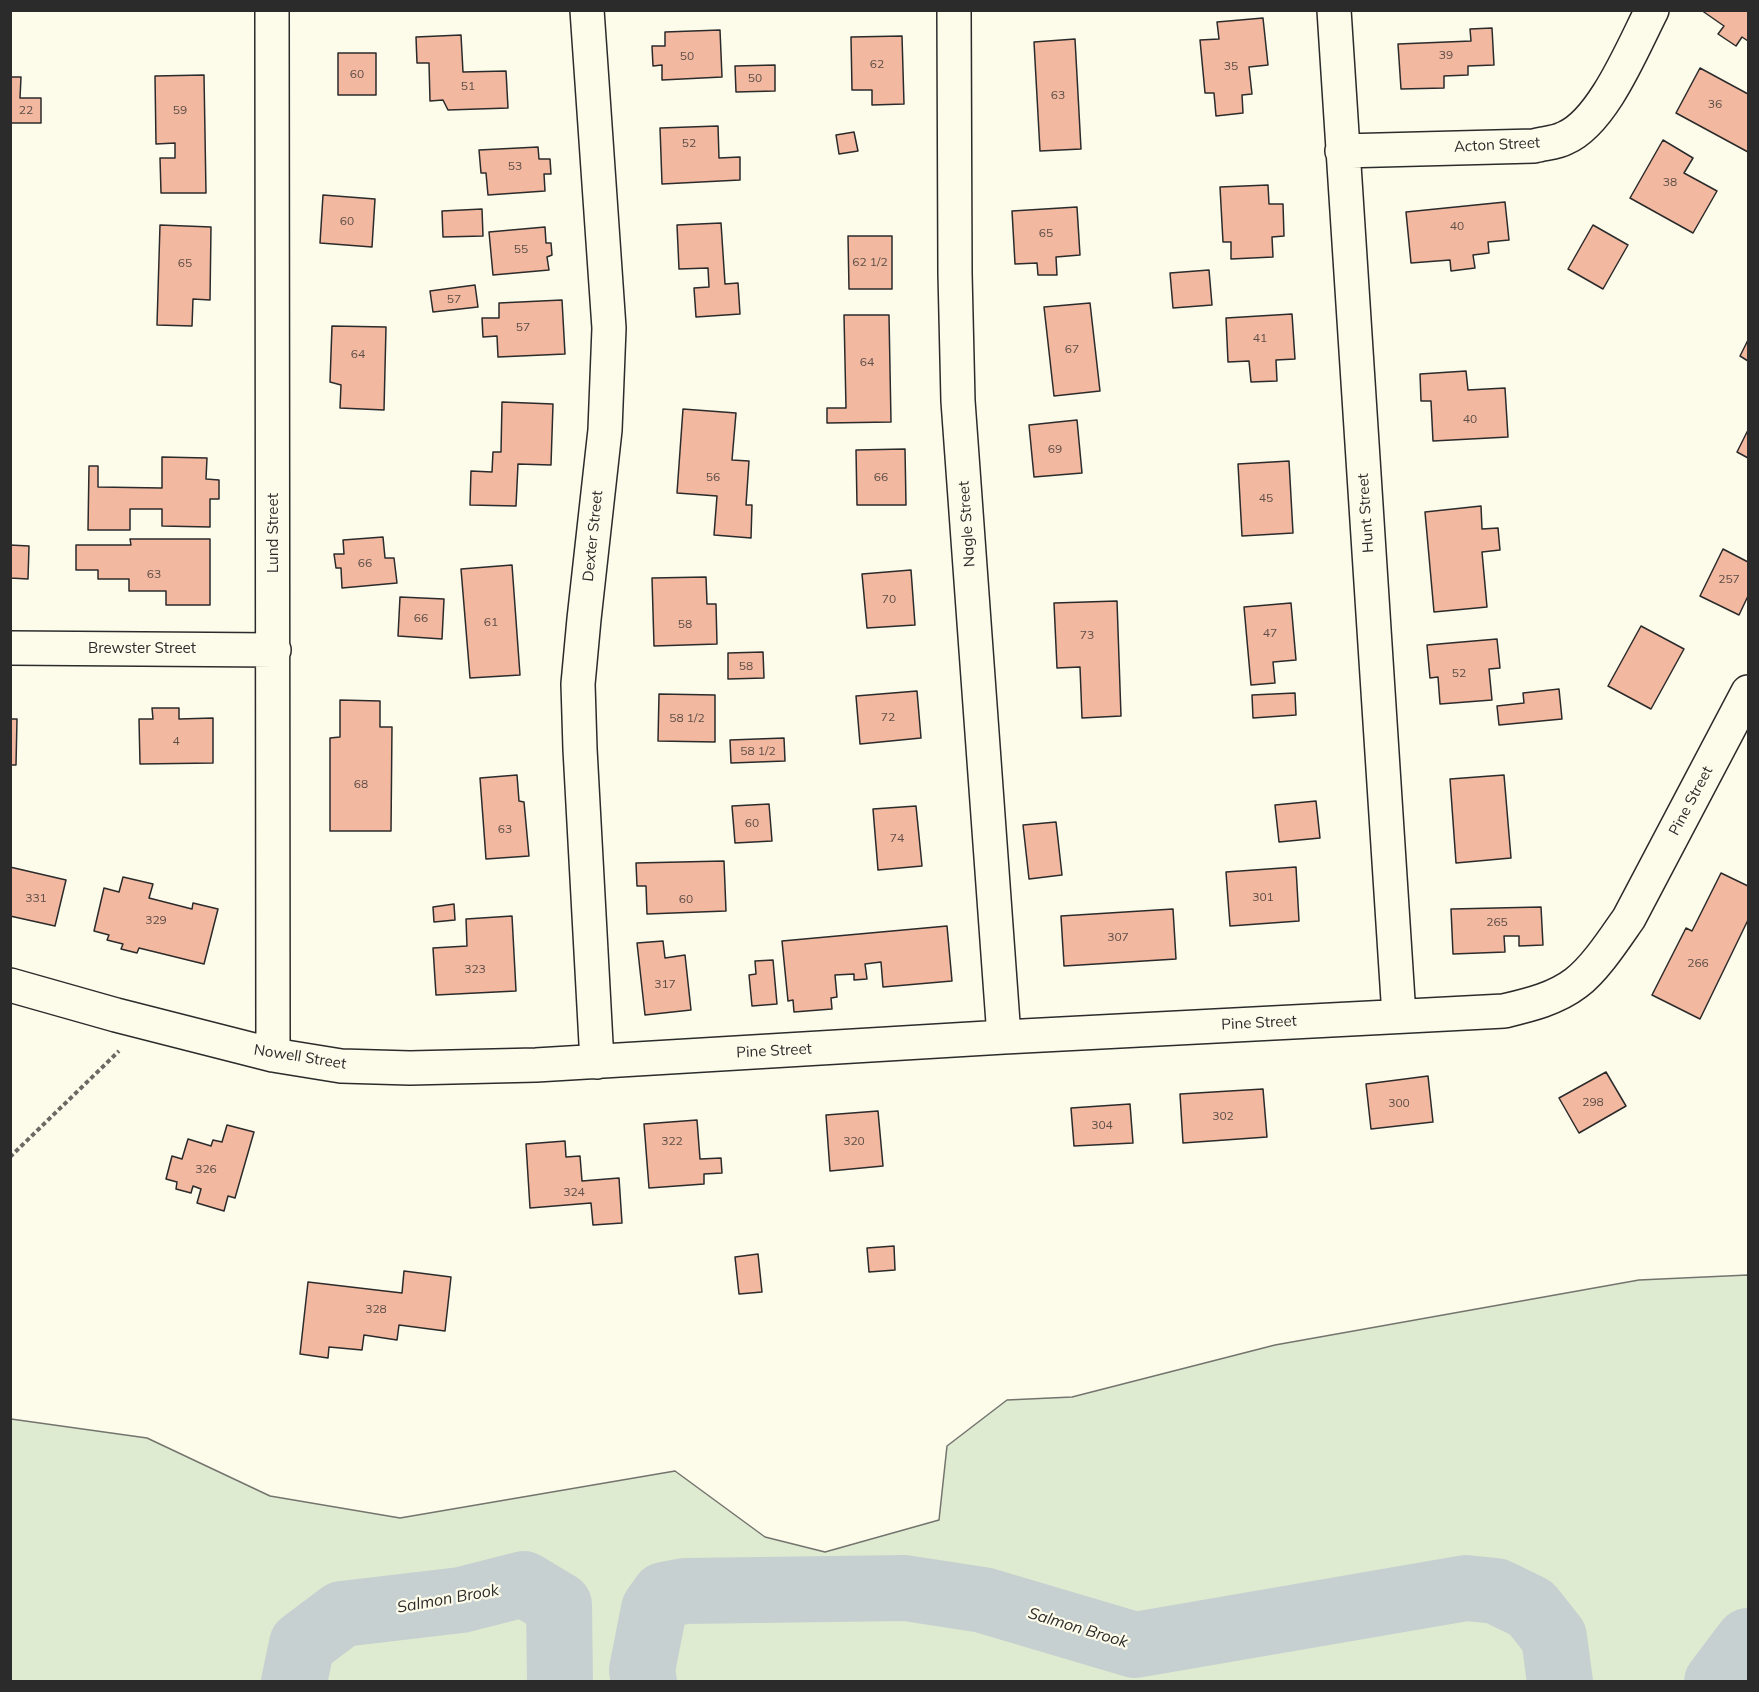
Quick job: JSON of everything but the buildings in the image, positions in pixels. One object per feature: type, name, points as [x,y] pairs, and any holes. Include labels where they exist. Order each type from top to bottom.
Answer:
[{"type":"street","name":"Lund Street","points":[[272,10],[273,1055]]},
{"type":"street","name":"Dexter Street","points":[[587,10],[609,328],[605,430],[579,684],[580,749],[597,1062]]},
{"type":"street","name":"Nagle Street","points":[[954,10],[958,401],[1004,1037]]},
{"type":"street","name":"Hunt Street","points":[[1334,10],[1399,1016]]},
{"type":"street","name":"Acton Street","points":[[1342,150],[1534,146],[1565,139],[1582,128],[1599,110],[1652,10]]},
{"type":"street","name":"Brewster Street","points":[[10,648],[274,650]]},
{"type":"street","name":"Pine Street","points":[[597,1062],[1004,1037],[1504,1011],[1542,1002],[1577,982],[1604,952],[1629,918],[1749,692]]},
{"type":"street","name":"Nowell Street","points":[[10,985],[148,1024],[273,1055],[342,1066],[410,1068],[597,1062]]},
{"type":"path","points":[[10,1157],[148,1024]]},
{"type":"green space","points":[[1748,1275],[1748,1681],[11,1681],[11,1419],[147,1438],[270,1496],[400,1518],[675,1471],[765,1537],[825,1552],[939,1520],[947,1446],[1007,1400],[1072,1397],[1275,1345],[1639,1280]]},
{"type":"waterway","name":"Salmon Brook","points":[[294,1682],[302,1644],[342,1614],[461,1600],[524,1584],[559,1605],[560,1682]]},
{"type":"waterway","name":"Salmon Brook","points":[[644,1682],[642,1670],[654,1609],[664,1595],[685,1591],[905,1588],[983,1600],[1135,1645],[1466,1588],[1496,1591],[1531,1608],[1554,1637],[1560,1682]]},
{"type":"waterway","name":"Salmon Brook","points":[[1717,1682],[1748,1641]]}]
